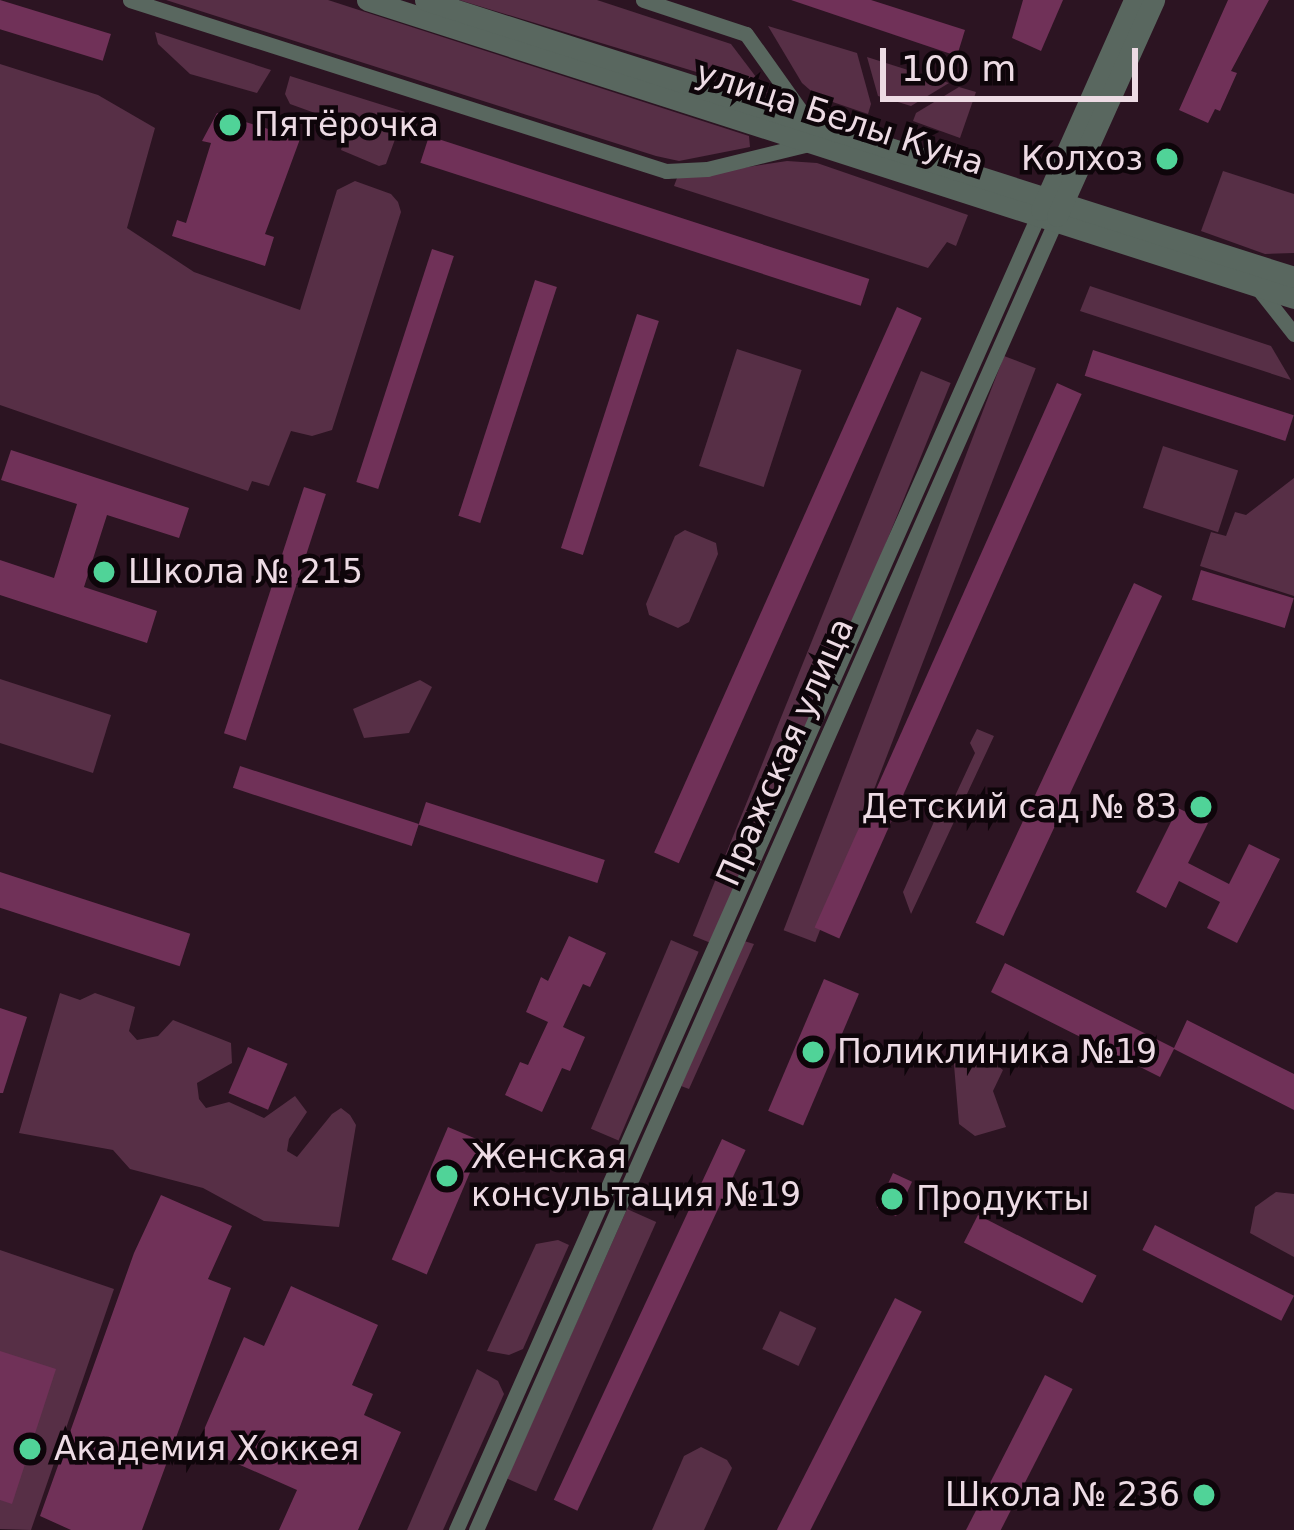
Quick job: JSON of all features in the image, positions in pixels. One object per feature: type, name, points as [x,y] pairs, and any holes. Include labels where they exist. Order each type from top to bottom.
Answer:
[{"type":"street","points":[[130,0],[666,171],[707,169],[812,134],[746,34],[644,0]]},
{"type":"street","name":"улица Белы Куна","points":[[367,0],[1263,277],[1294,278]]},
{"type":"street","name":"улица Белы Куна","points":[[425,0],[812,134]]},
{"type":"street","name":"Пражская улица","points":[[476,1530],[1051,209],[1134,0]]},
{"type":"street","name":"Пражская улица","points":[[456,1530],[1051,209],[1154,0]]},
{"type":"street","points":[[1294,263],[1263,277],[1294,334]]},
{"type":"street","name":"улица Белы Куна","points":[[1263,277],[1294,298]]},
{"type":"shaded area","points":[[166,0],[328,0],[749,136],[750,147],[679,161],[656,156]]},
{"type":"shaded area","points":[[459,0],[597,0],[731,44],[769,94]]},
{"type":"shaded area","points":[[768,26],[857,53],[871,104],[868,114],[818,97],[802,83]]},
{"type":"shaded area","points":[[155,32],[271,70],[257,93],[190,74],[158,44]]},
{"type":"shaded area","points":[[867,57],[949,83],[911,106],[878,96]]},
{"type":"shaded area","points":[[0,64],[98,95],[155,128],[127,228],[194,272],[300,310],[337,190],[355,181],[391,194],[398,202],[401,212],[332,430],[312,436],[291,431],[269,486],[252,481],[248,491],[0,405]]},
{"type":"shaded area","points":[[290,76],[405,112],[386,164],[379,166],[341,150],[348,125],[290,104],[285,94]]},
{"type":"shaded area","points":[[959,87],[976,92],[960,138],[913,121],[916,113]]},
{"type":"shaded area","points":[[787,161],[817,163],[968,215],[956,246],[947,242],[928,268],[674,186],[677,178]]},
{"type":"shaded area","points":[[1223,171],[1294,194],[1294,253],[1265,254],[1201,231]]},
{"type":"shaded area","points":[[1090,286],[1271,346],[1291,380],[1080,311]]},
{"type":"shaded area","points":[[737,349],[802,370],[764,487],[699,466]]},
{"type":"shaded area","points":[[1004,356],[1036,368],[815,942],[784,930]]},
{"type":"shaded area","points":[[921,371],[951,383],[723,948],[693,936]]},
{"type":"shaded area","points":[[1163,446],[1238,470],[1218,532],[1143,508]]},
{"type":"shaded area","points":[[1294,478],[1294,596],[1200,566],[1211,532],[1226,536],[1235,512],[1246,515]]},
{"type":"shaded area","points":[[685,530],[716,543],[718,554],[689,622],[678,628],[649,615],[646,604],[675,536]]},
{"type":"shaded area","points":[[0,679],[111,715],[93,773],[0,743]]},
{"type":"shaded area","points":[[420,680],[432,687],[409,733],[364,738],[353,709]]},
{"type":"shaded area","points":[[977,729],[994,736],[911,914],[903,892],[944,799],[955,796],[975,753],[970,743]]},
{"type":"shaded area","points":[[671,940],[699,952],[619,1140],[591,1129]]},
{"type":"shaded area","points":[[744,941],[754,944],[689,1089],[681,1086]]},
{"type":"shaded area","points":[[60,993],[80,1000],[95,993],[135,1007],[129,1031],[137,1040],[158,1036],[173,1020],[231,1043],[232,1063],[197,1083],[199,1099],[206,1108],[229,1102],[264,1118],[295,1096],[307,1112],[289,1139],[287,1151],[297,1157],[332,1114],[341,1108],[350,1115],[356,1125],[339,1227],[264,1221],[203,1188],[130,1169],[113,1150],[19,1133]]},
{"type":"shaded area","points":[[974,1046],[1003,1070],[993,1091],[1006,1127],[975,1136],[959,1124],[953,1053]]},
{"type":"shaded area","points":[[1276,1192],[1294,1194],[1294,1257],[1250,1233],[1255,1207]]},
{"type":"shaded area","points":[[627,1209],[656,1222],[536,1492],[507,1478]]},
{"type":"shaded area","points":[[558,1240],[569,1245],[523,1349],[509,1355],[487,1351],[536,1244]]},
{"type":"shaded area","name":"Академия Хоккея","points":[[0,1250],[114,1289],[31,1530],[0,1529]]},
{"type":"shaded area","points":[[780,1311],[816,1328],[799,1366],[762,1349]]},
{"type":"shaded area","points":[[477,1369],[498,1381],[504,1394],[443,1530],[407,1530]]},
{"type":"shaded area","points":[[701,1447],[727,1460],[732,1468],[704,1530],[652,1530],[684,1456]]},
{"type":"building","points":[[0,0],[111,34],[103,61],[0,29]]},
{"type":"building","points":[[791,0],[871,0],[965,30],[957,56]]},
{"type":"building","points":[[1023,0],[1063,0],[1041,51],[1012,38]]},
{"type":"building","points":[[1228,0],[1269,0],[1231,71],[1237,73],[1220,111],[1215,109],[1208,123],[1179,110]]},
{"type":"building","points":[[217,113],[300,139],[265,234],[274,237],[265,266],[172,236],[177,220],[186,223],[211,143],[202,141]]},
{"type":"building","points":[[429,136],[869,279],[861,306],[420,163]]},
{"type":"building","points":[[432,249],[454,256],[378,489],[356,482]]},
{"type":"building","points":[[535,280],[557,287],[480,523],[458,516]]},
{"type":"building","points":[[897,307],[922,318],[679,863],[654,852]]},
{"type":"building","points":[[637,314],[659,321],[583,555],[561,548]]},
{"type":"building","points":[[1093,350],[1294,415],[1285,441],[1085,376]]},
{"type":"building","points":[[1057,383],[1082,394],[839,938],[815,927]]},
{"type":"building","points":[[11,450],[189,508],[179,538],[107,515],[84,587],[157,611],[147,643],[0,595],[0,560],[54,578],[77,504],[1,480]]},
{"type":"building","points":[[304,487],[326,494],[246,740],[224,733]]},
{"type":"building","points":[[1201,570],[1294,598],[1285,628],[1192,600]]},
{"type":"building","points":[[1134,583],[1162,596],[1004,936],[976,923]]},
{"type":"building","points":[[240,766],[419,824],[412,846],[233,788]]},
{"type":"building","points":[[426,802],[605,860],[597,883],[419,825]]},
{"type":"building","points":[[1178,808],[1208,823],[1188,863],[1229,884],[1249,844],[1280,859],[1237,943],[1207,928],[1220,902],[1179,881],[1166,908],[1136,892]]},
{"type":"building","points":[[0,872],[190,934],[180,966],[0,908]]},
{"type":"building","points":[[569,936],[606,953],[590,987],[583,984],[563,1027],[585,1037],[570,1071],[562,1068],[542,1112],[505,1095],[520,1062],[528,1065],[548,1022],[526,1012],[541,977],[548,981]]},
{"type":"building","points":[[1005,963],[1174,1048],[1187,1020],[1294,1074],[1294,1110],[1174,1049],[1160,1077],[991,992]]},
{"type":"building","name":"Поликлиника №19","points":[[824,979],[859,994],[803,1125],[768,1111]]},
{"type":"building","points":[[0,1008],[27,1017],[3,1093],[0,1093]]},
{"type":"building","points":[[248,1047],[288,1064],[268,1110],[228,1093]]},
{"type":"building","name":"Женская консультация №19","points":[[448,1127],[483,1142],[427,1274],[392,1260]]},
{"type":"building","points":[[722,1139],[746,1150],[577,1511],[554,1500]]},
{"type":"building","name":"Продукты","points":[[893,1173],[912,1182],[896,1216],[877,1207]]},
{"type":"building","points":[[161,1195],[232,1226],[208,1279],[231,1288],[142,1530],[71,1530],[40,1516],[134,1253]]},
{"type":"building","points":[[978,1215],[1097,1275],[1082,1303],[964,1243]]},
{"type":"building","points":[[1155,1225],[1294,1296],[1281,1321],[1142,1250]]},
{"type":"building","points":[[291,1286],[378,1325],[352,1385],[373,1394],[364,1415],[401,1432],[358,1530],[279,1530],[297,1490],[197,1446],[244,1337],[264,1346]]},
{"type":"building","points":[[895,1298],[922,1312],[810,1530],[777,1530]]},
{"type":"building","points":[[0,1351],[56,1369],[12,1504],[0,1500]]},
{"type":"building","points":[[1045,1375],[1073,1389],[1001,1530],[966,1530]]},
{"type":"place","name":"Пятёрочка","points":[[230,125]]},
{"type":"place","name":"Колхоз","points":[[1167,159]]},
{"type":"place","name":"Школа № 215","points":[[104,572]]},
{"type":"place","name":"Детский сад № 83","points":[[1201,807]]},
{"type":"place","name":"Поликлиника №19","points":[[813,1052]]},
{"type":"place","name":"Женская консультация №19","points":[[447,1176]]},
{"type":"place","name":"Продукты","points":[[892,1199]]},
{"type":"place","name":"Академия Хоккея","points":[[30,1449]]},
{"type":"place","name":"Школа № 236","points":[[1204,1495]]}]
